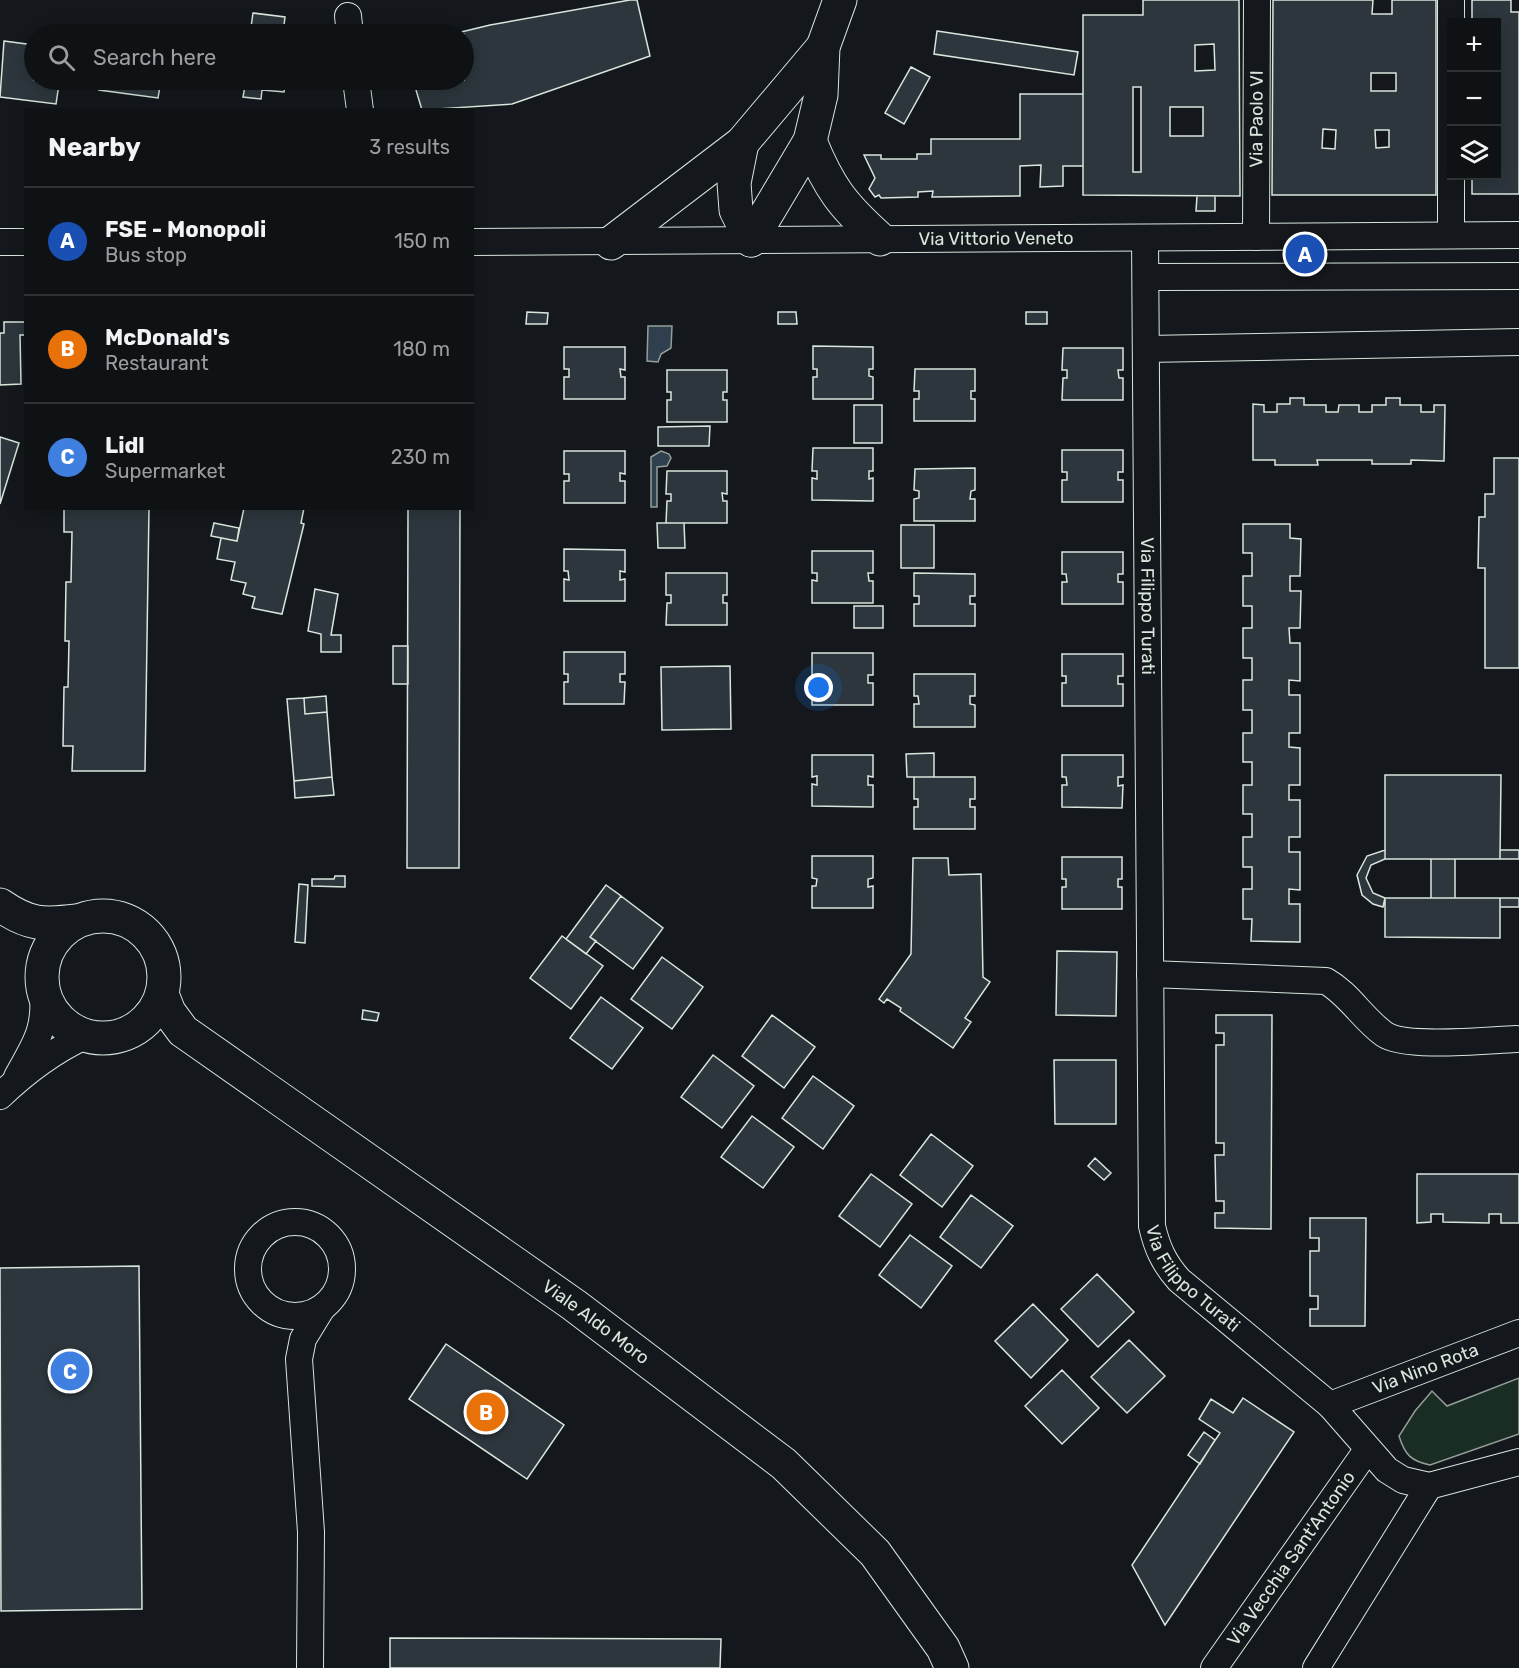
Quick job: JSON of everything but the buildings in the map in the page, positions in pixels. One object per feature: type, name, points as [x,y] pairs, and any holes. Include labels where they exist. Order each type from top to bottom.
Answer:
[{"type":"main road","points":[[751,240],[810,141],[821,95],[823,47],[840,0]]},
{"type":"main road","points":[[611,243],[742,143],[823,47]]},
{"type":"main road","points":[[810,141],[824,175],[838,198],[880,239]]},
{"type":"main road","points":[[742,143],[734,183],[736,210],[751,240]]},
{"type":"main road","name":"Viale Aldo Moro","points":[[9,911],[44,925],[98,916],[119,918],[137,926],[151,939],[160,956],[164,975],[162,994],[169,1012],[183,1031],[574,1305],[784,1464],[875,1553],[943,1648],[952,1668]]},
{"type":"main road","name":"Viale Aldo Moro","points":[[9,911],[31,939],[51,1012],[65,1027],[85,1036],[104,1039],[123,1035],[140,1026],[161,1026],[183,1031]]},
{"type":"main road","points":[[42,982],[47,951],[60,933],[77,921]]},
{"type":"main road","points":[[140,1026],[153,1012],[162,994]]},
{"type":"street","name":"Via Paolo VI","points":[[1256,237],[1257,0]]},
{"type":"street","points":[[1451,0],[1451,235]]},
{"type":"street","points":[[357,90],[360,108]]},
{"type":"street","name":"Via Vittorio Veneto","points":[[474,242],[611,243],[1519,235]]},
{"type":"street","name":"Via Filippo Turati","points":[[1145,237],[1152,1226],[1156,1246],[1179,1280],[1330,1405],[1387,1470],[1403,1480],[1429,1486]]},
{"type":"street","points":[[0,242],[24,242]]},
{"type":"street","points":[[1146,277],[1519,276]]},
{"type":"street","points":[[1146,349],[1519,342]]},
{"type":"street","points":[[1150,974],[1326,981],[1338,988],[1368,1022],[1387,1036],[1409,1042],[1516,1039]]},
{"type":"street","points":[[7,1089],[36,1042],[45,1017],[42,982]]},
{"type":"street","points":[[7,1089],[67,1044],[85,1036]]},
{"type":"street","points":[[299,1359],[291,1338],[255,1295],[249,1281],[247,1266],[251,1251],[259,1238],[271,1228],[285,1223],[300,1222],[316,1226],[329,1236],[338,1249],[343,1265],[341,1281],[334,1296],[322,1308],[303,1339],[299,1359],[311,1532],[310,1668]]},
{"type":"street","points":[[269,1309],[292,1317],[308,1315],[322,1308]]},
{"type":"street","name":"Via Nino Rota","points":[[1330,1405],[1519,1333]]},
{"type":"street","name":"Via Vecchia Sant'Antonio","points":[[1214,1668],[1367,1449]]},
{"type":"street","points":[[1316,1668],[1429,1486],[1519,1462]]},
{"type":"green space","points":[[1519,1378],[1519,1434],[1430,1465],[1413,1459],[1406,1452],[1399,1436],[1415,1411],[1432,1391],[1447,1406]]},
{"type":"water","points":[[648,326],[672,326],[671,348],[661,354],[658,362],[647,361]]},
{"type":"water","points":[[661,451],[669,454],[671,458],[667,466],[657,467],[657,507],[651,507],[651,457]]},
{"type":"place","name":"FSE - Monopoli","points":[[1305,254]]},
{"type":"place","name":"Lidl","points":[[70,1371]]},
{"type":"place","name":"McDonald's","points":[[486,1412]]}]
